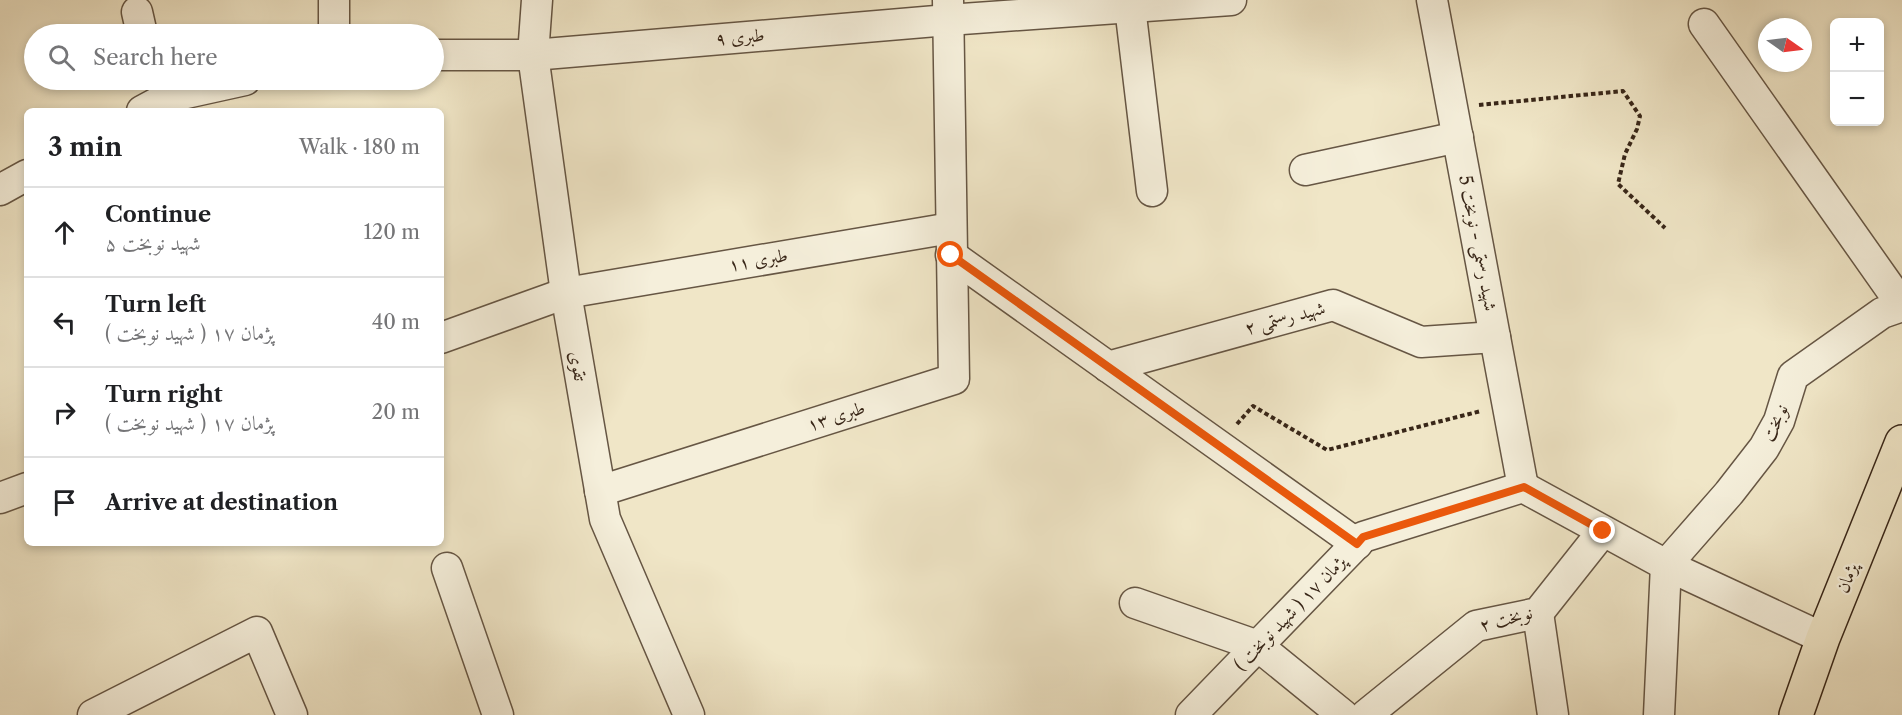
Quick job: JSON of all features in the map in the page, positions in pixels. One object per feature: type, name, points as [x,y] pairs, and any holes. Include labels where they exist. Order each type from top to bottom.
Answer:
[{"type":"main road","name":"پژمان","points":[[1796,715],[1823,638],[1902,442]]},
{"type":"street","points":[[334,0],[334,24]]},
{"type":"street","name":"تقوی","points":[[537,0],[533,55],[566,293],[605,519],[689,715]]},
{"type":"street","name":"طبری ۹","points":[[444,55],[533,55],[948,10],[1130,7],[1231,0]]},
{"type":"street","name":"شهید رستمی - نوبخت 5","points":[[1432,0],[1524,487]]},
{"type":"street","points":[[1130,7],[1152,190]]},
{"type":"street","points":[[948,10],[951,241],[1108,367],[1357,544]]},
{"type":"street","name":"نوبخت","points":[[1666,565],[1729,493],[1764,448],[1779,421],[1793,376],[1882,313],[1902,306],[1704,24]]},
{"type":"street","points":[[151,98],[199,90]]},
{"type":"street","points":[[1305,170],[1458,137]]},
{"type":"street","points":[[0,190],[24,177]]},
{"type":"street","name":"طبری ۱۱","points":[[444,337],[566,293],[951,241]]},
{"type":"street","name":"طبری ۱۳","points":[[600,491],[954,379],[951,241]]},
{"type":"street","name":"شهید رستمی ۲","points":[[1108,367],[1333,305],[1421,342],[1495,337]]},
{"type":"street","points":[[1524,487],[1666,565],[1823,638]]},
{"type":"street","name":"پژمان ۱۷ ( شهید نوبخت )","points":[[1191,715],[1363,537],[1524,487]]},
{"type":"street","points":[[0,498],[24,489]]},
{"type":"street","name":"نوبخت ۲","points":[[1366,715],[1476,626],[1538,613],[1603,531]]},
{"type":"street","points":[[1659,715],[1666,565]]},
{"type":"street","points":[[447,568],[498,715]]},
{"type":"street","points":[[1136,603],[1258,646],[1343,715]]},
{"type":"street","points":[[1538,613],[1553,715]]},
{"type":"street","points":[[93,715],[257,632],[292,715]]},
{"type":"path","points":[[1452,107],[1623,91],[1640,116],[1637,129],[1625,154],[1618,184],[1665,228]]},
{"type":"path","points":[[1218,445],[1253,406],[1327,450],[1508,404]]},
{"type":"route","points":[[951,255],[1357,544],[1363,537],[1524,487],[1603,531]]}]
